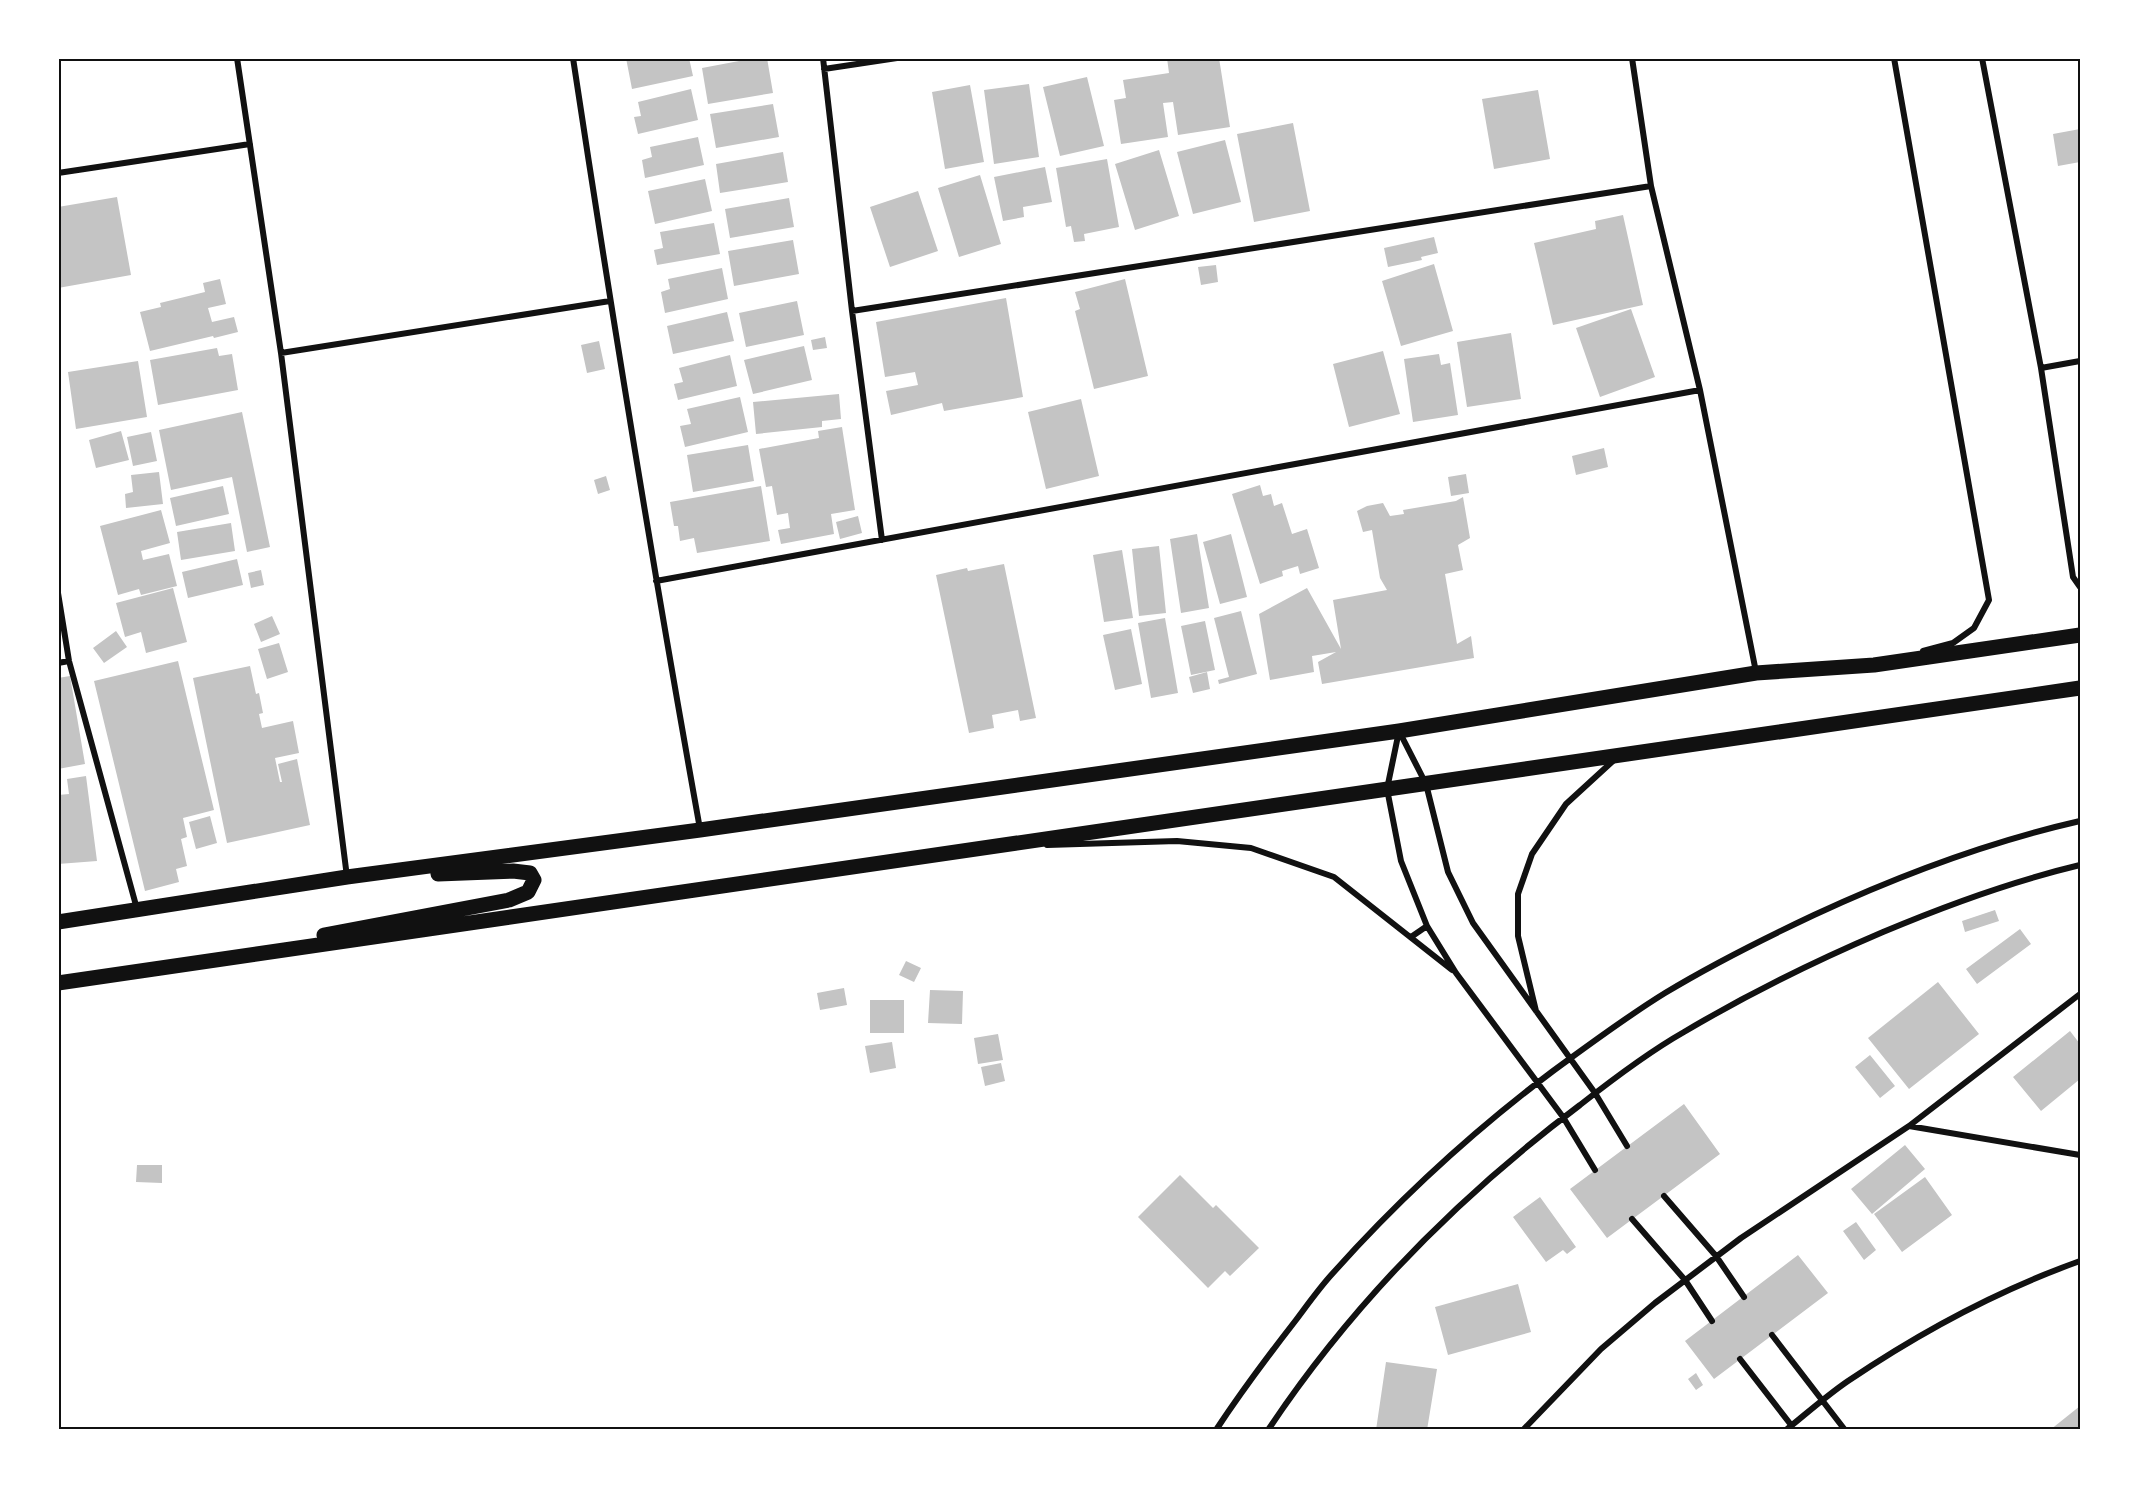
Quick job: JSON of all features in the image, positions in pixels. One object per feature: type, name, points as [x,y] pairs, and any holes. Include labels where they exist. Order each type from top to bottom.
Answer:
[{"type":"main road","points":[[58,922],[347,878],[1399,731],[1756,673],[1874,665],[2080,635]]},
{"type":"main road","points":[[58,983],[2080,688]]},
{"type":"main road","points":[[175,966],[508,900],[528,891],[534,880],[530,873],[513,871],[347,878]]},
{"type":"street","points":[[237,58],[281,353],[347,878]]},
{"type":"street","points":[[573,58],[610,302],[700,830]]},
{"type":"street","points":[[823,58],[852,311],[882,540]]},
{"type":"street","points":[[824,69],[897,58]]},
{"type":"street","points":[[1632,58],[1651,186],[1700,390],[1756,673]]},
{"type":"street","points":[[1874,665],[1953,643],[1974,628],[1989,600],[1894,58]]},
{"type":"street","points":[[1982,58],[2041,368],[2073,577],[2080,587]]},
{"type":"street","points":[[58,173],[250,144]]},
{"type":"street","points":[[852,311],[1651,186]]},
{"type":"street","points":[[281,353],[610,302]]},
{"type":"street","points":[[2041,368],[2080,361]]},
{"type":"street","points":[[656,581],[1700,390]]},
{"type":"street","points":[[58,593],[69,661],[137,910]]},
{"type":"street","points":[[58,663],[69,661]]},
{"type":"street","points":[[1399,731],[1426,784],[1448,872],[1473,923],[1595,1093],[1627,1146]]},
{"type":"street","points":[[1399,731],[1386,789],[1401,861],[1427,926],[1456,973],[1563,1117],[1595,1170]]},
{"type":"street","points":[[1537,1014],[1518,936],[1518,894],[1532,854],[1566,804],[1617,757]]},
{"type":"street","points":[[1216,1430],[1245,1385],[1331,1274],[1432,1170],[1499,1112],[1599,1036],[1644,1006],[1746,947],[1841,903],[1934,864],[2080,821]]},
{"type":"street","points":[[999,847],[1178,841],[1251,848],[1335,877],[1456,973]]},
{"type":"street","points":[[1268,1430],[1364,1302],[1462,1201],[1532,1140],[1623,1071],[1682,1033],[1766,985],[1858,943],[1949,904],[2080,865]]},
{"type":"street","points":[[1411,937],[1427,926]]},
{"type":"street","points":[[1523,1430],[1602,1349],[1684,1280],[1740,1238],[1909,1126],[2080,993]]},
{"type":"street","points":[[1909,1126],[2080,1155]]},
{"type":"street","points":[[1664,1196],[1716,1256],[1744,1297]]},
{"type":"street","points":[[1632,1219],[1684,1280],[1712,1321]]},
{"type":"street","points":[[1786,1430],[1794,1427],[1845,1383],[1887,1356],[2012,1288],[2080,1261]]},
{"type":"street","points":[[1772,1335],[1845,1430]]},
{"type":"street","points":[[1740,1359],[1794,1427]]},
{"type":"building","points":[[626,58],[689,58],[693,76],[632,89]]},
{"type":"building","points":[[755,58],[767,58],[773,93],[708,104],[702,68]]},
{"type":"building","points":[[1167,58],[1219,58],[1230,127],[1178,135],[1173,102],[1163,103],[1168,137],[1121,144],[1114,100],[1126,98],[1123,80],[1169,73]]},
{"type":"building","points":[[1087,77],[1104,146],[1060,156],[1043,87]]},
{"type":"building","points":[[1029,84],[1039,157],[994,164],[984,90]]},
{"type":"building","points":[[970,85],[984,162],[945,169],[932,92]]},
{"type":"building","points":[[691,89],[698,120],[638,134],[634,117],[641,116],[638,102]]},
{"type":"building","points":[[1538,90],[1550,159],[1494,169],[1482,99]]},
{"type":"building","points":[[773,104],[779,137],[716,148],[710,114]]},
{"type":"building","points":[[1293,123],[1310,211],[1254,222],[1237,134]]},
{"type":"building","points":[[2080,129],[2080,162],[2058,166],[2053,134]]},
{"type":"building","points":[[698,137],[704,165],[645,178],[642,160],[652,157],[650,147]]},
{"type":"building","points":[[1225,140],[1241,202],[1193,214],[1177,152]]},
{"type":"building","points":[[1159,150],[1179,216],[1135,230],[1115,164]]},
{"type":"building","points":[[783,152],[788,182],[720,193],[716,164]]},
{"type":"building","points":[[1107,159],[1119,227],[1084,234],[1085,241],[1074,242],[1071,226],[1066,227],[1056,168]]},
{"type":"building","points":[[1045,167],[1052,202],[1023,207],[1024,217],[1003,221],[994,177]]},
{"type":"building","points":[[980,175],[1001,244],[959,257],[938,188]]},
{"type":"building","points":[[705,179],[712,211],[655,224],[648,191]]},
{"type":"building","points":[[918,191],[938,251],[890,267],[870,207]]},
{"type":"building","points":[[117,197],[131,275],[58,288],[58,241],[60,240],[58,207]]},
{"type":"building","points":[[789,198],[794,227],[730,238],[725,209]]},
{"type":"building","points":[[1623,215],[1643,305],[1553,325],[1534,243],[1596,229],[1595,221]]},
{"type":"building","points":[[714,223],[720,254],[657,265],[654,250],[663,248],[660,232]]},
{"type":"building","points":[[1434,237],[1438,253],[1421,257],[1422,260],[1388,267],[1384,248]]},
{"type":"building","points":[[793,240],[799,274],[734,286],[728,251]]},
{"type":"building","points":[[1434,264],[1453,331],[1401,346],[1382,281]]},
{"type":"building","points":[[1216,265],[1218,282],[1201,285],[1198,267]]},
{"type":"building","points":[[722,268],[728,299],[665,313],[661,292],[670,289],[668,279]]},
{"type":"building","points":[[220,279],[226,304],[208,308],[212,322],[234,317],[238,332],[150,351],[140,312],[161,307],[160,303],[205,292],[203,283]]},
{"type":"building","points":[[1125,279],[1148,376],[1094,389],[1075,311],[1080,309],[1075,292]]},
{"type":"building","points":[[1006,298],[1023,397],[944,411],[942,403],[891,415],[886,391],[918,385],[915,372],[885,377],[876,322]]},
{"type":"building","points":[[797,301],[804,335],[746,347],[739,313]]},
{"type":"building","points":[[1631,309],[1655,377],[1600,397],[1576,328]]},
{"type":"building","points":[[727,312],[734,341],[673,354],[667,326]]},
{"type":"building","points":[[1511,333],[1521,399],[1467,407],[1457,342]]},
{"type":"building","points":[[825,337],[827,348],[813,350],[811,340]]},
{"type":"building","points":[[599,341],[605,369],[587,373],[581,345]]},
{"type":"building","points":[[804,346],[812,380],[753,394],[744,360]]},
{"type":"building","points":[[217,348],[219,356],[232,354],[238,390],[158,405],[150,360]]},
{"type":"building","points":[[1383,351],[1400,414],[1349,427],[1333,364]]},
{"type":"building","points":[[1439,354],[1441,365],[1450,363],[1458,415],[1413,422],[1404,359]]},
{"type":"building","points":[[730,355],[737,386],[678,400],[674,384],[683,382],[679,368]]},
{"type":"building","points":[[138,361],[147,417],[76,429],[68,372]]},
{"type":"building","points":[[839,394],[841,419],[822,421],[822,427],[756,434],[753,402]]},
{"type":"building","points":[[740,397],[748,432],[685,447],[680,426],[691,424],[687,409]]},
{"type":"building","points":[[1081,399],[1099,476],[1046,489],[1028,412]]},
{"type":"building","points":[[242,412],[270,547],[247,552],[232,477],[171,490],[159,430]]},
{"type":"building","points":[[842,427],[855,510],[831,514],[834,534],[781,544],[778,530],[790,528],[788,513],[777,515],[772,486],[766,487],[759,449],[819,438],[818,431]]},
{"type":"building","points":[[121,431],[129,460],[96,468],[89,440]]},
{"type":"building","points":[[151,432],[157,461],[133,466],[127,437]]},
{"type":"building","points":[[748,445],[754,481],[693,492],[687,455]]},
{"type":"building","points":[[1604,448],[1608,467],[1576,475],[1572,456]]},
{"type":"building","points":[[159,472],[163,504],[126,508],[125,494],[133,492],[131,475]]},
{"type":"building","points":[[1466,474],[1469,493],[1451,496],[1448,477]]},
{"type":"building","points":[[606,476],[610,490],[598,494],[594,480]]},
{"type":"building","points":[[1260,485],[1263,496],[1271,494],[1274,506],[1282,503],[1292,534],[1307,529],[1319,568],[1300,574],[1298,566],[1282,571],[1283,576],[1260,584],[1232,494]]},
{"type":"building","points":[[223,486],[229,514],[176,526],[170,498]]},
{"type":"building","points":[[761,486],[770,541],[697,553],[694,538],[680,541],[678,526],[674,526],[670,502]]},
{"type":"building","points":[[1463,497],[1470,538],[1458,545],[1463,570],[1445,574],[1457,644],[1471,636],[1474,658],[1322,684],[1318,662],[1336,652],[1312,656],[1314,672],[1270,680],[1259,614],[1307,588],[1341,649],[1333,600],[1387,590],[1380,578],[1372,530],[1363,532],[1357,511],[1367,506],[1383,503],[1390,516],[1404,514],[1403,510],[1456,501]]},
{"type":"building","points":[[161,510],[170,543],[141,551],[143,560],[169,554],[177,586],[141,595],[139,589],[118,595],[100,526]]},
{"type":"building","points":[[858,516],[862,533],[840,539],[836,522]]},
{"type":"building","points":[[231,523],[235,551],[181,560],[177,532]]},
{"type":"building","points":[[1197,534],[1209,608],[1181,613],[1170,539]]},
{"type":"building","points":[[1231,534],[1247,597],[1220,604],[1203,542]]},
{"type":"building","points":[[1159,546],[1166,613],[1139,616],[1132,549]]},
{"type":"building","points":[[1122,550],[1133,618],[1104,622],[1093,555]]},
{"type":"building","points":[[237,559],[243,585],[188,598],[182,572]]},
{"type":"building","points":[[1004,564],[1036,718],[1020,721],[1018,710],[992,715],[994,728],[969,733],[936,575],[967,568],[968,571]]},
{"type":"building","points":[[261,570],[264,585],[251,588],[248,573]]},
{"type":"building","points":[[173,588],[187,642],[146,653],[141,632],[125,637],[116,603]]},
{"type":"building","points":[[1241,611],[1257,674],[1219,684],[1218,680],[1229,677],[1214,618]]},
{"type":"building","points":[[272,616],[280,634],[261,642],[254,624]]},
{"type":"building","points":[[1165,618],[1178,693],[1151,698],[1138,623]]},
{"type":"building","points":[[1205,621],[1215,670],[1191,675],[1181,626]]},
{"type":"building","points":[[1131,629],[1142,684],[1115,690],[1103,635]]},
{"type":"building","points":[[116,631],[127,647],[104,663],[93,648]]},
{"type":"building","points":[[279,643],[288,672],[267,679],[258,649]]},
{"type":"building","points":[[178,661],[214,810],[183,818],[187,837],[181,839],[187,866],[176,869],[179,882],[145,891],[94,681]]},
{"type":"building","points":[[250,666],[263,713],[259,714],[262,728],[293,721],[299,753],[275,758],[280,782],[282,782],[278,764],[297,759],[310,825],[227,843],[193,678]]},
{"type":"building","points":[[1207,672],[1210,689],[1193,693],[1189,677]]},
{"type":"building","points":[[70,676],[85,764],[58,769],[58,678]]},
{"type":"building","points":[[86,776],[97,861],[58,864],[58,795],[69,794],[67,779]]},
{"type":"building","points":[[210,816],[217,843],[196,849],[189,822]]},
{"type":"building","points":[[1995,910],[1999,921],[1965,932],[1962,921]]},
{"type":"building","points":[[2020,929],[2031,944],[1977,984],[1966,969]]},
{"type":"building","points":[[906,961],[921,968],[914,982],[899,975]]},
{"type":"building","points":[[1938,982],[1979,1034],[1909,1089],[1868,1038]]},
{"type":"building","points":[[844,988],[847,1005],[820,1010],[817,993]]},
{"type":"building","points":[[930,990],[963,991],[962,1024],[928,1023]]},
{"type":"building","points":[[870,1000],[904,1000],[904,1033],[870,1033]]},
{"type":"building","points":[[2070,1031],[2080,1044],[2080,1079],[2041,1111],[2013,1077]]},
{"type":"building","points":[[998,1034],[1003,1060],[978,1064],[974,1038]]},
{"type":"building","points":[[892,1042],[896,1068],[870,1073],[865,1046]]},
{"type":"building","points":[[1870,1055],[1895,1086],[1880,1098],[1855,1067]]},
{"type":"building","points":[[1001,1063],[1005,1081],[985,1086],[981,1067]]},
{"type":"building","points":[[1684,1104],[1720,1154],[1607,1238],[1570,1189]]},
{"type":"building","points":[[1905,1145],[1925,1169],[1872,1214],[1851,1189]]},
{"type":"building","points":[[137,1165],[162,1165],[162,1183],[136,1182]]},
{"type":"building","points":[[1180,1175],[1213,1208],[1216,1205],[1259,1248],[1230,1276],[1225,1271],[1208,1288],[1138,1217]]},
{"type":"building","points":[[1925,1177],[1952,1215],[1902,1252],[1874,1214]]},
{"type":"building","points":[[1540,1197],[1576,1247],[1567,1254],[1563,1250],[1546,1262],[1513,1217]]},
{"type":"building","points":[[1856,1222],[1876,1250],[1864,1260],[1843,1231]]},
{"type":"building","points":[[1798,1255],[1828,1293],[1714,1379],[1685,1341]]},
{"type":"building","points":[[1518,1284],[1531,1332],[1448,1355],[1435,1307]]},
{"type":"building","points":[[1386,1362],[1437,1369],[1427,1430],[1376,1430]]},
{"type":"building","points":[[1696,1373],[1703,1385],[1696,1390],[1688,1379]]},
{"type":"building","points":[[2080,1406],[2080,1430],[2050,1430]]}]
